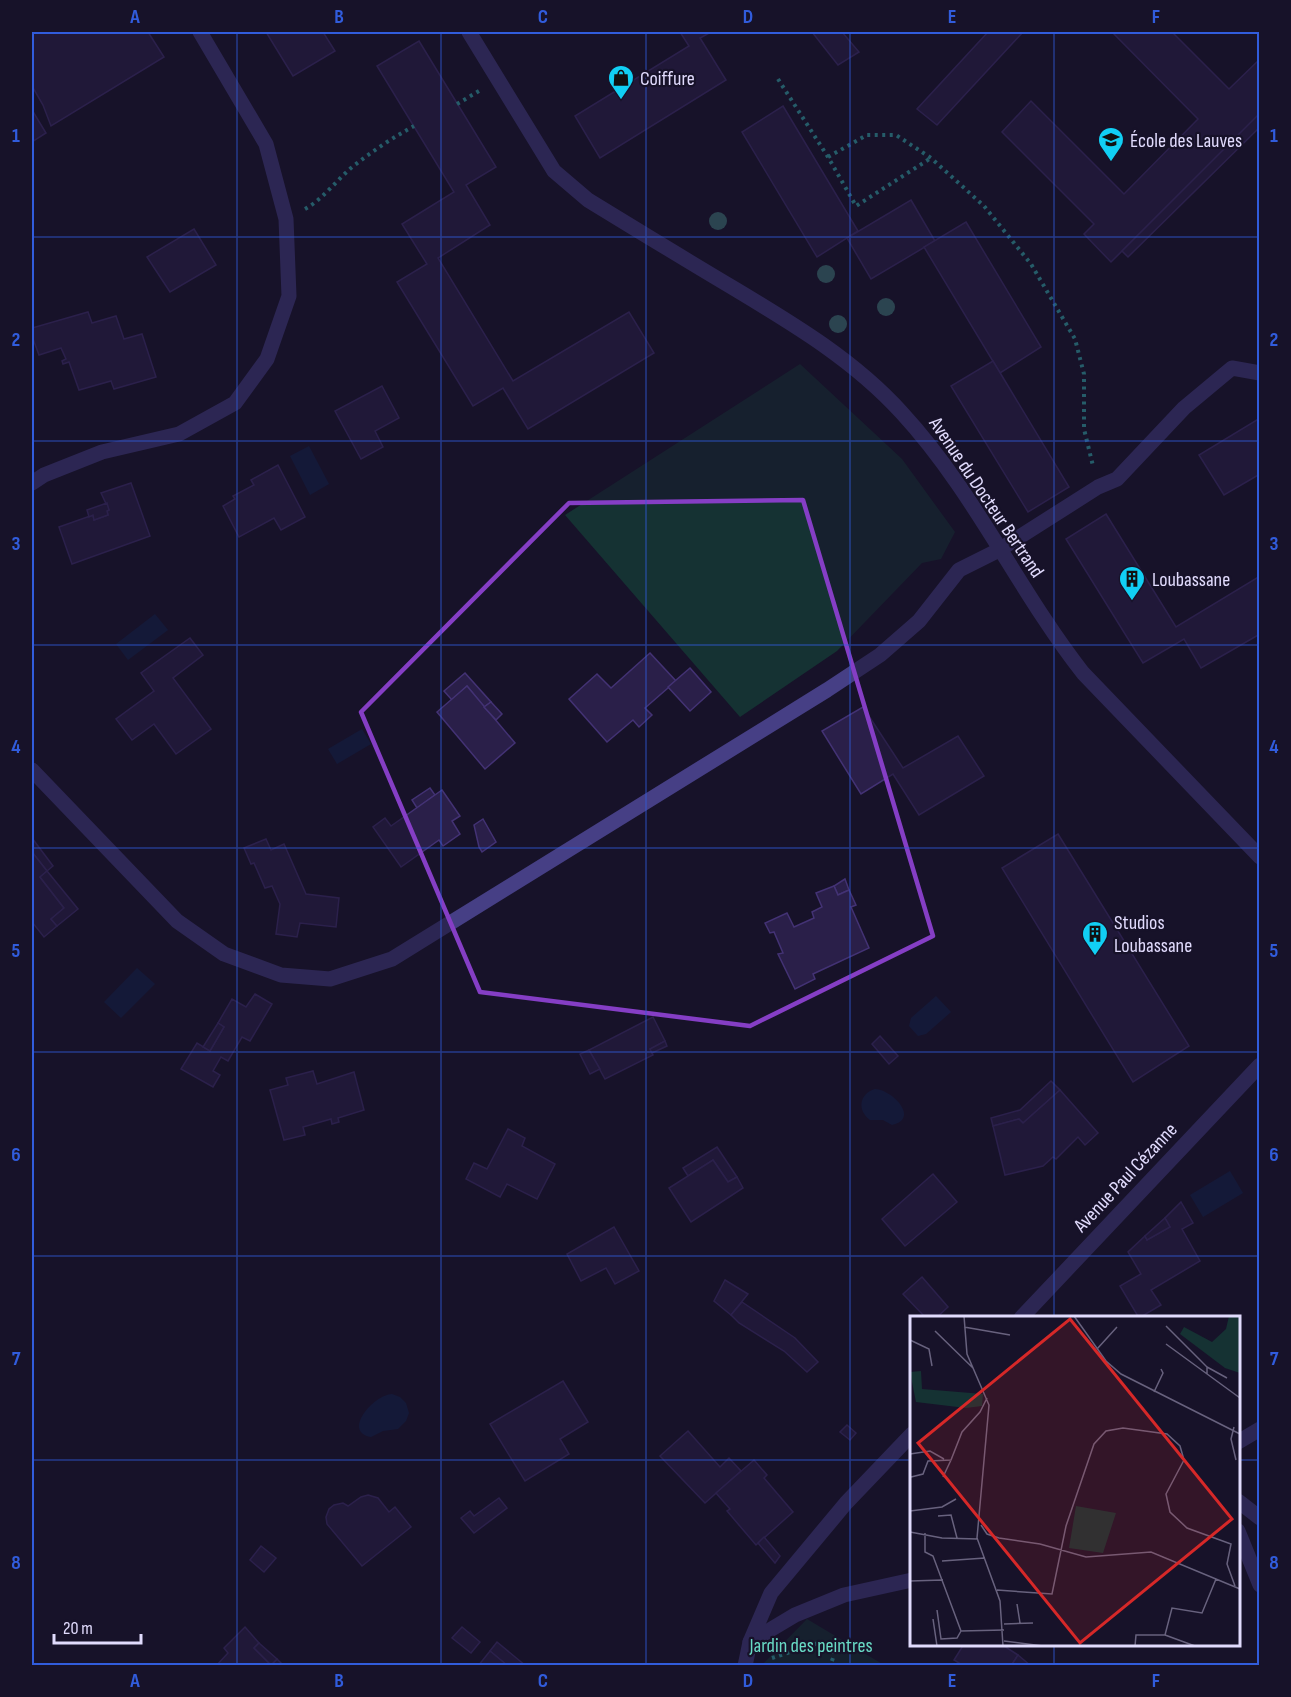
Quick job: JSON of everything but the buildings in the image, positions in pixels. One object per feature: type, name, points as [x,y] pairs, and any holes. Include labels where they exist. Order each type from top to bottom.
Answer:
[{"type":"street","points":[[32,483],[44,475],[102,452],[179,434],[235,403],[267,359],[289,296],[286,219],[266,144],[200,32]]},
{"type":"street","name":"Avenue du Docteur Bertrand","points":[[469,32],[554,171],[588,200],[800,328],[856,368],[881,390],[931,446],[1058,641],[1083,673],[1260,857]]},
{"type":"street","points":[[32,770],[177,921],[224,954],[281,975],[330,980],[392,959],[827,690],[880,655],[919,621],[959,570],[999,550],[1098,487],[1118,479],[1184,408],[1232,368],[1260,373]]},
{"type":"street","name":"Avenue Paul Cézanne","points":[[1023,1316],[1260,1065]]},
{"type":"street","points":[[1240,1441],[1260,1429]]},
{"type":"street","points":[[745,1665],[750,1642],[771,1593],[846,1503],[910,1436]]},
{"type":"street","points":[[1240,1503],[1260,1518]]},
{"type":"street","points":[[1240,1534],[1260,1585]]},
{"type":"street","points":[[750,1642],[795,1615],[844,1595],[910,1580]]},
{"type":"path","points":[[778,79],[856,206],[931,158]]},
{"type":"path","points":[[457,104],[478,91]]},
{"type":"path","points":[[286,219],[313,205],[350,169],[388,140],[414,126]]},
{"type":"path","points":[[828,157],[867,135],[896,135],[931,158],[984,206],[1031,264],[1075,339],[1084,374],[1084,429],[1098,487]]},
{"type":"path","points":[[768,1659],[803,1647],[827,1643],[833,1649],[830,1665]]},
{"type":"highlighted area","points":[[803,500],[933,936],[750,1026],[480,992],[361,712],[569,503]]},
{"type":"green space","points":[[800,364],[902,459],[955,532],[941,559],[922,563],[837,651],[740,717],[565,515]]},
{"type":"green space","name":"Jardin des peintres","points":[[807,1619],[884,1665],[762,1665]]},
{"type":"water","points":[[309,446],[329,484],[310,495],[290,456]]},
{"type":"water","points":[[155,614],[168,630],[128,660],[116,644]]},
{"type":"water","points":[[362,729],[371,744],[337,764],[328,749]]},
{"type":"water","points":[[137,968],[155,984],[121,1018],[104,1002]]},
{"type":"water","points":[[936,996],[951,1012],[926,1034],[918,1036],[909,1026],[911,1018]]},
{"type":"water","points":[[875,1089],[889,1094],[901,1105],[904,1117],[900,1122],[892,1125],[883,1120],[870,1120],[866,1116],[862,1107],[863,1098]]},
{"type":"water","points":[[1230,1171],[1243,1193],[1203,1217],[1190,1195]]},
{"type":"water","points":[[392,1394],[400,1397],[406,1403],[409,1413],[406,1421],[398,1429],[383,1431],[371,1437],[363,1434],[359,1428],[360,1421],[369,1407],[384,1396]]},
{"type":"place","name":"Coiffure","points":[[621,101]]},
{"type":"place","name":"École des Lauves","points":[[1111,163]]},
{"type":"place","name":"Loubassane","points":[[1132,602]]},
{"type":"place","name":"Studios Loubassane","points":[[1095,957]]}]
